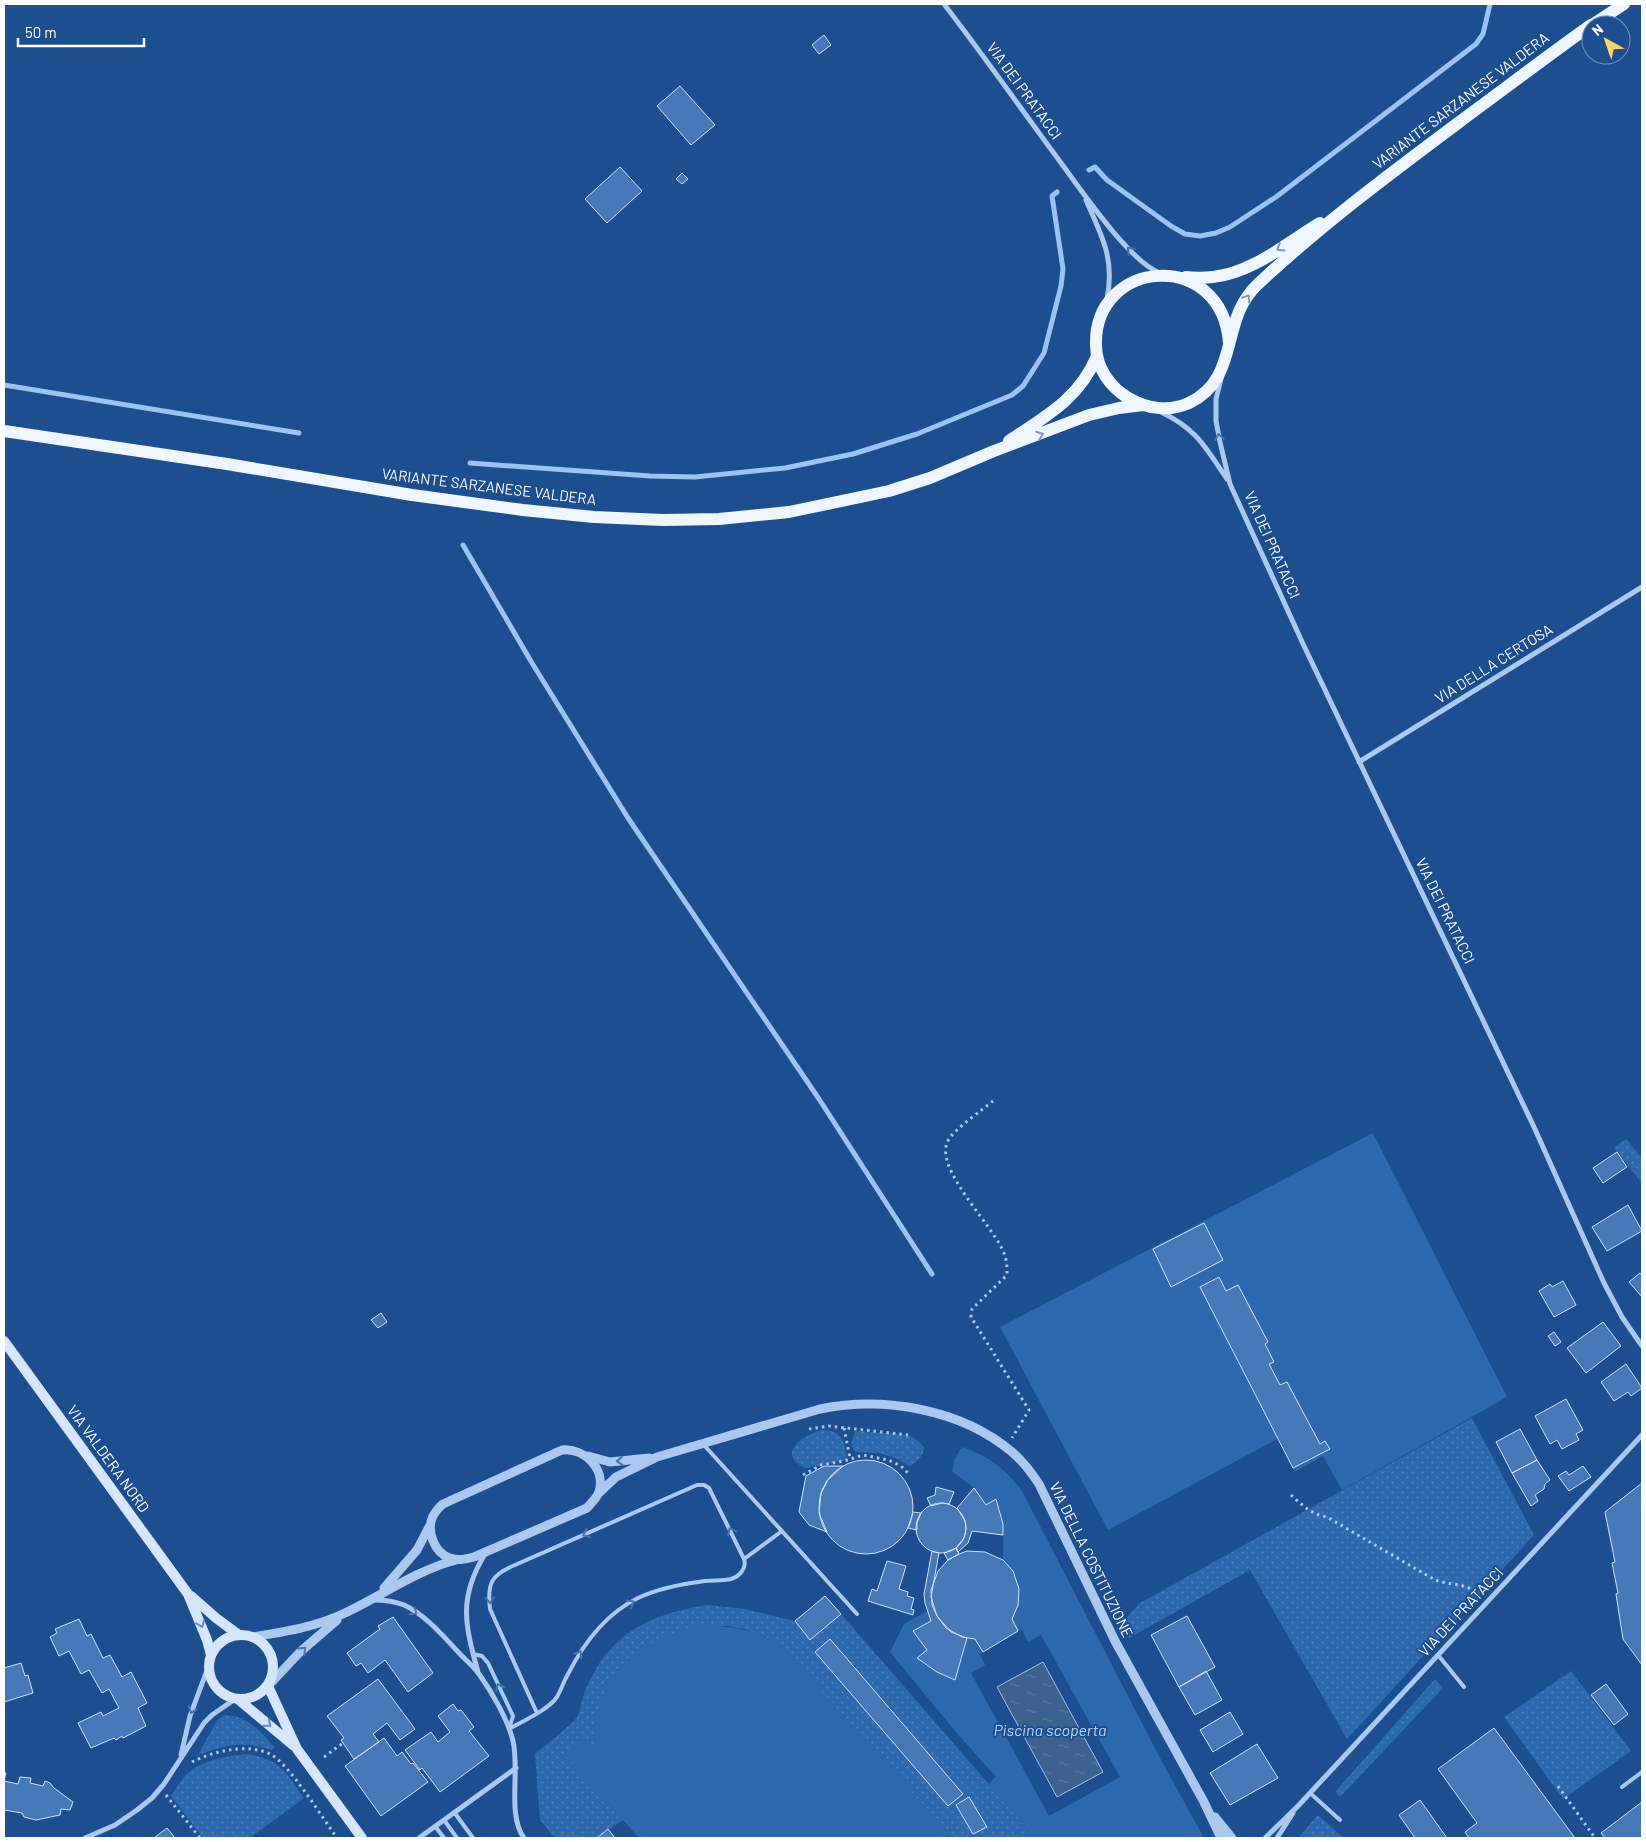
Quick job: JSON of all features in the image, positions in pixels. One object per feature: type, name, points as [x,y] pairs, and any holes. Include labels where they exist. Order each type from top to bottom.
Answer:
[{"type":"main road","name":"VARIANTE SARZANESE VALDERA","points":[[1607,15],[1624,4]]},
{"type":"main road","name":"VARIANTE SARZANESE VALDERA","points":[[1173,276],[1215,277],[1260,260],[1351,203],[1581,32]]},
{"type":"main road","name":"VARIANTE SARZANESE VALDERA","points":[[1229,343],[1237,317],[1249,294],[1351,203]]},
{"type":"main road","points":[[1173,276],[1200,287],[1216,302],[1228,330],[1229,343],[1225,364],[1218,379],[1201,396],[1179,406],[1166,408],[1147,406],[1128,398],[1111,384],[1097,356],[1098,327],[1105,308],[1116,294],[1131,283],[1150,277],[1173,276]]},
{"type":"main road","name":"VARIANTE SARZANESE VALDERA","points":[[994,451],[1070,398],[1087,375],[1097,356]]},
{"type":"main road","name":"VARIANTE SARZANESE VALDERA","points":[[4,431],[227,464],[412,495],[523,510],[594,518],[663,520],[754,517],[838,503],[906,486],[951,470],[994,451],[1104,411],[1147,406]]},
{"type":"main road","name":"VIA VALDERA NORD","points":[[4,1341],[188,1594],[208,1640],[210,1676],[215,1686],[224,1694],[237,1699],[297,1749]]},
{"type":"main road","name":"VIA VALDERA NORD","points":[[188,1594],[239,1635],[252,1637]]},
{"type":"main road","points":[[210,1660],[220,1643],[229,1637],[239,1635]]},
{"type":"main road","points":[[237,1699],[248,1699],[257,1696],[268,1685],[273,1673],[271,1654],[264,1643],[252,1637]]},
{"type":"main road","points":[[268,1685],[297,1749],[362,1838]]},
{"type":"street","name":"VIA DEI PRATACCI","points":[[944,4],[1082,193],[1129,250],[1154,271],[1173,276]]},
{"type":"street","name":"VIA DEI PRATACCI","points":[[1082,193],[1108,254],[1110,284],[1105,308]]},
{"type":"street","name":"VIA DEI PRATACCI","points":[[1225,364],[1216,398],[1216,409],[1220,442],[1230,484]]},
{"type":"street","name":"VIA DEI PRATACCI","points":[[1147,406],[1190,428],[1230,484],[1359,762],[1534,1127],[1604,1283],[1622,1317],[1642,1346]]},
{"type":"street","name":"VIA DELLA CERTOSA","points":[[1359,762],[1642,587]]},
{"type":"street","name":"VIA DELLA COSTITUZIONE","points":[[379,1594],[417,1550],[437,1509],[450,1500],[555,1453],[569,1450],[610,1462],[656,1457],[837,1405],[870,1403],[920,1410],[948,1417],[990,1436],[1007,1448],[1024,1464],[1046,1496],[1115,1641],[1204,1802],[1221,1838]]},
{"type":"street","name":"VIA DEI PRATACCI","points":[[1265,1838],[1298,1806],[1642,1435]]},
{"type":"street","points":[[584,1454],[598,1471],[600,1480],[599,1493]]},
{"type":"street","name":"VIA DELLA COSTITUZIONE","points":[[379,1594],[423,1571],[457,1560],[474,1557],[587,1508],[616,1477],[656,1457]]},
{"type":"street","points":[[430,1525],[432,1537],[439,1550],[449,1558],[457,1560]]},
{"type":"street","points":[[487,1551],[472,1577],[466,1613],[467,1633],[478,1673],[509,1729],[515,1749],[516,1816],[519,1829],[524,1838]]},
{"type":"street","points":[[268,1685],[314,1638],[346,1613],[379,1594]]},
{"type":"street","points":[[368,1600],[388,1600],[409,1608],[430,1623],[478,1673]]},
{"type":"street","points":[[252,1637],[308,1627],[346,1613]]},
{"type":"street","points":[[180,1758],[190,1716],[210,1660]]},
{"type":"street","points":[[85,1838],[115,1824],[137,1810],[160,1789],[208,1719],[237,1699]]},
{"type":"street","points":[[423,1837],[454,1812],[516,1768]]},
{"type":"street","name":"VIA DELLA COSTITUZIONE","points":[[1204,1802],[1232,1838]]},
{"type":"street","name":"VIA DEI PRATACCI","points":[[1277,1838],[1298,1806]]},
{"type":"lane","points":[[703,1444],[857,1614]]},
{"type":"lane","points":[[509,1729],[537,1713],[556,1698],[570,1669],[593,1634],[616,1612],[638,1598],[664,1588],[731,1579],[743,1570],[746,1563],[709,1488],[700,1484],[500,1571],[495,1576],[490,1584],[490,1609],[537,1713]]},
{"type":"lane","points":[[744,1559],[782,1531]]},
{"type":"lane","points":[[473,1654],[482,1656],[488,1664],[513,1716],[509,1729]]},
{"type":"lane","points":[[1438,1655],[1464,1687]]},
{"type":"lane","points":[[1622,1787],[1642,1772]]},
{"type":"lane","points":[[1310,1793],[1340,1820]]},
{"type":"lane","points":[[454,1812],[473,1838]]},
{"type":"lane","points":[[444,1820],[457,1838]]},
{"type":"lane","points":[[436,1826],[444,1838]]},
{"type":"path","points":[[993,1101],[949,1138],[945,1147],[945,1155],[951,1172],[1005,1254],[1007,1275],[972,1309],[971,1317],[1029,1410],[1007,1448]]},
{"type":"path","points":[[809,1429],[829,1426],[908,1435]]},
{"type":"path","points":[[844,1428],[850,1458]]},
{"type":"path","points":[[803,1474],[821,1465],[863,1455],[876,1456],[894,1463],[909,1474]]},
{"type":"path","points":[[1290,1495],[1308,1510],[1327,1517],[1435,1580],[1460,1585],[1492,1596]]},
{"type":"path","points":[[324,1757],[343,1743]]},
{"type":"path","points":[[172,1772],[198,1759],[225,1751],[250,1749],[271,1754],[286,1767],[337,1838]]},
{"type":"path","points":[[1558,1786],[1595,1838]]},
{"type":"path","points":[[160,1789],[200,1838]]},
{"type":"shaded area","points":[[1373,1133],[1507,1397],[1342,1490],[1323,1456],[1295,1472],[1277,1439],[1108,1530],[1000,1327]]},
{"type":"shaded area","points":[[1626,1139],[1642,1158],[1642,1183],[1614,1148]]},
{"type":"shaded area","points":[[1472,1418],[1534,1535],[1347,1739],[1250,1570],[1129,1638],[1123,1622],[1140,1603]]},
{"type":"shaded area","points":[[822,1430],[834,1432],[841,1437],[847,1456],[844,1461],[805,1468],[796,1463],[792,1457],[792,1451],[795,1446],[807,1436]]},
{"type":"shaded area","points":[[855,1431],[908,1435],[920,1443],[924,1450],[920,1458],[909,1466],[898,1459],[879,1453],[855,1452],[851,1445]]},
{"type":"shaded area","points":[[962,1447],[980,1454],[995,1464],[1022,1491],[1160,1758],[1204,1838],[1019,1838],[1029,1830],[988,1784],[996,1777],[955,1731],[890,1652],[904,1624],[927,1611],[931,1621],[913,1631],[927,1650],[917,1658],[937,1672],[955,1679],[967,1638],[975,1639],[983,1652],[980,1654],[985,1665],[971,1673],[1049,1816],[1120,1777],[1041,1635],[1028,1642],[1022,1630],[1018,1631],[1012,1619],[1018,1604],[1018,1588],[1013,1573],[1003,1560],[1003,1524],[997,1499],[986,1505],[974,1488],[952,1471],[954,1460]]},
{"type":"shaded area","points":[[707,1605],[745,1609],[795,1621],[810,1640],[841,1614],[1029,1830],[1019,1838],[950,1838],[945,1829],[769,1639],[743,1629],[728,1626],[696,1626],[621,1667],[609,1686],[601,1704],[597,1743],[598,1757],[566,1754],[623,1820],[597,1838],[555,1838],[540,1820],[535,1754],[578,1716],[584,1694],[592,1676],[613,1646],[640,1626],[655,1619],[689,1608]]},
{"type":"shaded area","points":[[696,1626],[720,1626],[742,1630],[763,1637],[784,1649],[945,1829],[950,1838],[639,1838],[565,1755],[583,1740],[598,1756],[597,1717],[602,1699],[620,1669],[632,1656],[646,1646],[679,1631]]},
{"type":"shaded area","points":[[1571,1671],[1631,1751],[1563,1799],[1504,1717]]},
{"type":"shaded area","points":[[1435,1679],[1443,1688],[1340,1797],[1335,1792]]},
{"type":"shaded area","points":[[225,1715],[247,1721],[259,1730],[275,1748],[272,1750],[252,1745],[235,1745],[218,1748],[198,1755],[217,1720]]},
{"type":"shaded area","points":[[248,1754],[268,1760],[282,1768],[304,1798],[250,1838],[203,1838],[171,1796],[185,1775],[202,1764],[224,1757]]},
{"type":"shaded area","points":[[1318,1815],[1344,1838],[1298,1838]]},
{"type":"water","name":"Piscina scoperta","points":[[1043,1662],[1103,1772],[1057,1797],[997,1687]]},
{"type":"building","points":[[824,35],[831,45],[819,54],[812,45]]},
{"type":"building","points":[[680,86],[715,125],[691,145],[657,106]]},
{"type":"building","points":[[620,167],[642,191],[607,223],[585,199]]},
{"type":"building","points":[[682,173],[688,179],[682,184],[676,179]]},
{"type":"building","points":[[1617,1152],[1627,1167],[1603,1183],[1593,1168]]},
{"type":"building","points":[[1628,1205],[1642,1231],[1607,1251],[1592,1227]]},
{"type":"building","points":[[1204,1223],[1223,1260],[1171,1287],[1153,1249]]},
{"type":"building","points":[[1640,1273],[1642,1275],[1642,1297],[1629,1282]]},
{"type":"building","points":[[1219,1277],[1226,1291],[1238,1285],[1268,1342],[1265,1344],[1274,1362],[1269,1364],[1280,1385],[1287,1382],[1320,1444],[1325,1441],[1330,1449],[1293,1468],[1200,1287]]},
{"type":"building","points":[[1563,1281],[1576,1305],[1554,1317],[1539,1291],[1550,1284],[1552,1287]]},
{"type":"building","points":[[381,1313],[387,1322],[378,1328],[371,1320]]},
{"type":"building","points":[[1603,1322],[1621,1346],[1586,1373],[1567,1348]]},
{"type":"building","points":[[1554,1332],[1561,1342],[1555,1346],[1548,1336]]},
{"type":"building","points":[[1626,1364],[1642,1388],[1631,1396],[1628,1392],[1614,1401],[1601,1382]]},
{"type":"building","points":[[1566,1399],[1583,1430],[1576,1434],[1579,1440],[1562,1449],[1557,1440],[1550,1444],[1535,1416]]},
{"type":"building","points":[[1520,1429],[1537,1460],[1512,1473],[1496,1442]]},
{"type":"building","points":[[866,1460],[884,1463],[899,1474],[910,1489],[913,1507],[910,1525],[899,1540],[884,1551],[866,1554],[848,1551],[833,1540],[822,1525],[819,1507],[822,1489],[833,1474],[848,1463]]},
{"type":"building","points":[[1537,1460],[1550,1480],[1545,1484],[1544,1489],[1535,1495],[1538,1501],[1531,1506],[1512,1473]]},
{"type":"building","points":[[824,1466],[843,1466],[828,1480],[821,1493],[819,1513],[827,1532],[809,1525],[799,1512],[806,1476]]},
{"type":"building","points":[[1583,1466],[1591,1477],[1569,1491],[1558,1476],[1566,1471],[1569,1475]]},
{"type":"building","points":[[1642,1483],[1642,1665],[1623,1639],[1616,1594],[1618,1593],[1612,1563],[1615,1562],[1605,1512]]},
{"type":"building","points":[[936,1487],[954,1492],[949,1504],[942,1503],[931,1506],[927,1498],[935,1495]]},
{"type":"building","points":[[974,1488],[986,1505],[996,1499],[1003,1524],[1003,1535],[972,1531],[968,1543],[958,1552],[956,1548],[964,1538],[966,1529],[965,1521],[957,1508]]},
{"type":"building","points":[[941,1503],[955,1507],[962,1514],[966,1528],[962,1542],[955,1549],[941,1553],[927,1549],[920,1542],[916,1528],[920,1514],[927,1507]]},
{"type":"building","points":[[913,1512],[921,1513],[917,1523],[917,1530],[908,1528]]},
{"type":"building","points":[[956,1548],[959,1554],[948,1560],[944,1553]]},
{"type":"building","points":[[932,1551],[939,1553],[931,1597],[937,1616],[951,1632],[967,1638],[955,1680],[937,1672],[917,1658],[927,1650],[913,1631],[931,1621],[924,1594]]},
{"type":"building","points":[[967,1551],[985,1552],[1003,1560],[1013,1571],[1019,1589],[1018,1605],[1012,1619],[1018,1631],[983,1652],[975,1639],[962,1637],[946,1628],[932,1605],[931,1590],[938,1571],[948,1560]]},
{"type":"building","points":[[887,1561],[906,1566],[899,1589],[908,1592],[907,1596],[914,1598],[911,1609],[914,1610],[913,1615],[868,1601],[872,1589],[877,1591]]},
{"type":"building","points":[[825,1596],[841,1614],[810,1640],[795,1621]]},
{"type":"building","points":[[1187,1616],[1215,1667],[1179,1687],[1151,1635]]},
{"type":"building","points":[[393,1617],[433,1673],[408,1692],[385,1660],[368,1673],[361,1663],[356,1666],[347,1653],[380,1629],[378,1626]]},
{"type":"building","points":[[79,1619],[87,1636],[91,1634],[103,1658],[110,1655],[122,1677],[131,1672],[147,1703],[138,1708],[146,1726],[123,1738],[122,1736],[116,1740],[114,1738],[91,1748],[78,1723],[101,1712],[103,1716],[119,1708],[109,1689],[102,1693],[89,1670],[81,1674],[69,1651],[59,1656],[50,1637],[57,1633],[55,1629]]},
{"type":"building","points":[[830,1639],[963,1794],[948,1806],[815,1652]]},
{"type":"building","points":[[21,1663],[25,1676],[28,1675],[33,1693],[4,1702],[4,1668]]},
{"type":"building","points":[[1206,1671],[1222,1700],[1195,1715],[1179,1687]]},
{"type":"building","points":[[378,1679],[415,1729],[400,1740],[387,1723],[373,1734],[379,1742],[354,1759],[341,1740],[344,1738],[327,1716]]},
{"type":"building","points":[[1606,1684],[1628,1714],[1614,1725],[1591,1695]]},
{"type":"building","points":[[453,1704],[458,1711],[461,1710],[474,1727],[469,1731],[489,1756],[440,1792],[422,1768],[420,1770],[405,1750],[431,1732],[438,1742],[450,1732],[438,1716]]},
{"type":"building","points":[[1230,1712],[1243,1734],[1213,1752],[1200,1730]]},
{"type":"building","points":[[1494,1728],[1575,1838],[1469,1838],[1465,1832],[1477,1823],[1438,1769]]},
{"type":"building","points":[[384,1738],[397,1756],[402,1752],[428,1782],[381,1816],[345,1766]]},
{"type":"building","points":[[1257,1744],[1278,1778],[1230,1805],[1210,1773]]},
{"type":"building","points":[[20,1777],[31,1778],[30,1783],[43,1786],[45,1781],[73,1802],[70,1810],[61,1809],[60,1815],[36,1820],[24,1817],[22,1813],[4,1810],[4,1781],[18,1784]]},
{"type":"building","points":[[969,1797],[987,1827],[973,1834],[956,1805]]},
{"type":"building","points":[[1420,1800],[1447,1838],[1415,1838],[1399,1815]]},
{"type":"building","points":[[1642,1802],[1642,1838],[1605,1838],[1601,1833]]},
{"type":"building","points":[[167,1828],[175,1838],[154,1838]]},
{"type":"building","points":[[608,1829],[615,1838],[597,1838]]},
{"type":"waterway","points":[[1089,170],[1095,167],[1107,180],[1185,234],[1200,236],[1216,233],[1230,227],[1276,197],[1476,44],[1483,34],[1490,4]]},
{"type":"waterway","points":[[470,463],[650,476],[695,477],[785,468],[853,454],[917,434],[1012,395],[1023,386],[1044,353],[1061,286],[1063,269],[1052,196],[1057,192]]},
{"type":"waterway","points":[[4,385],[299,433]]},
{"type":"waterway","points":[[463,545],[532,663],[628,818],[819,1099],[932,1274]]}]
